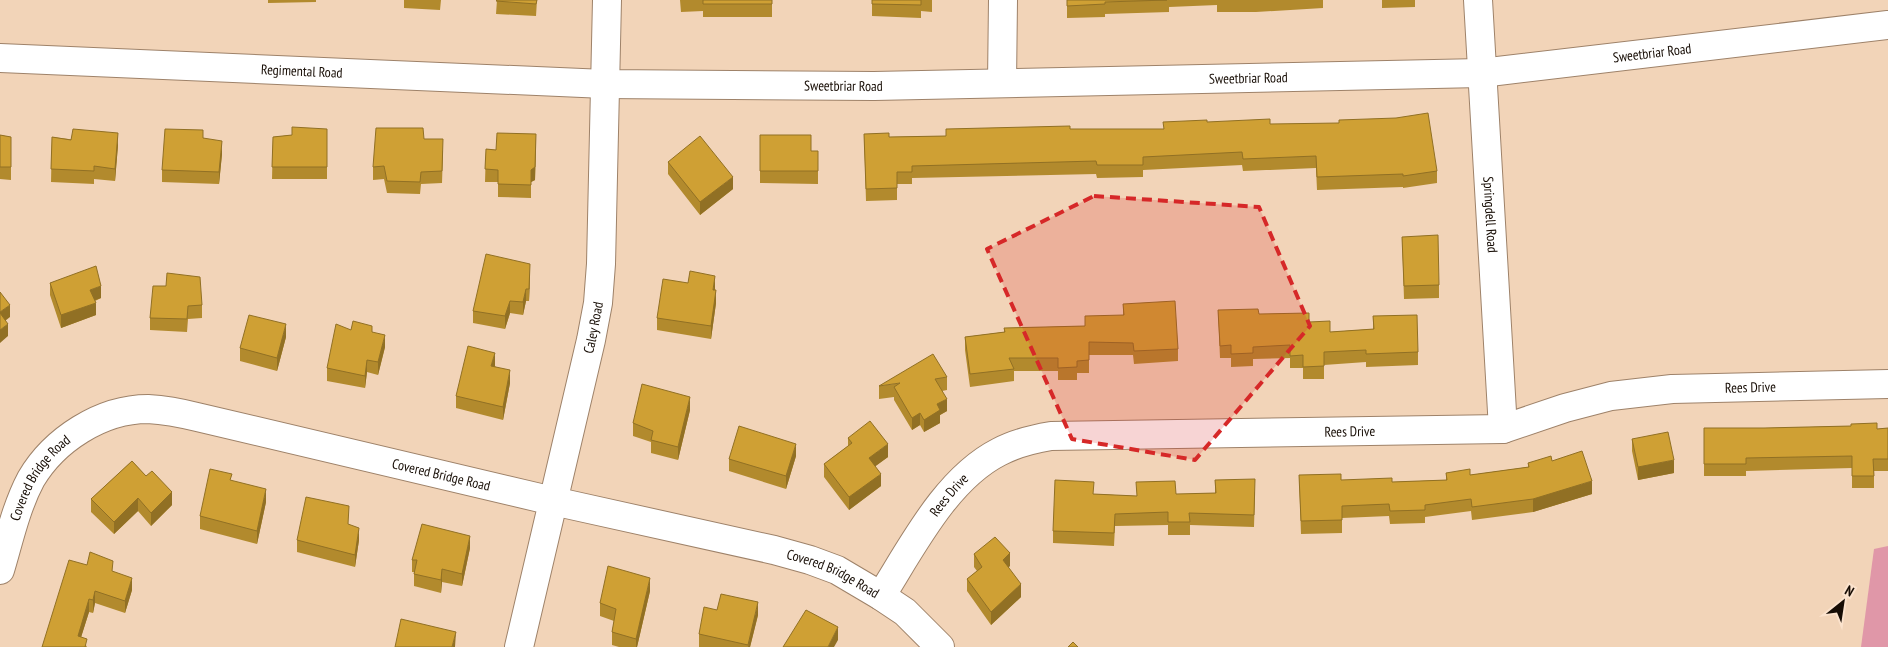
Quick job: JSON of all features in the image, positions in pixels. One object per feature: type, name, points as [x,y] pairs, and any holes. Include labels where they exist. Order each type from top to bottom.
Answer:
[{"type":"street","name":"Caley Road","points":[[519,647],[598,303],[601,264],[606,0]]},
{"type":"street","points":[[1002,83],[1003,0]]},
{"type":"street","name":"Springdell Road","points":[[1478,0],[1503,429]]},
{"type":"street","name":"Sweetbriar Road","points":[[605,84],[874,86],[1481,73],[1888,25]]},
{"type":"street","name":"Regimental Road","points":[[0,58],[605,84]]},
{"type":"street","name":"Rees Drive","points":[[881,596],[934,514],[956,486],[989,458],[1024,441],[1060,436],[1503,429],[1566,408],[1611,396],[1672,389],[1888,384]]},
{"type":"street","name":"Covered Bridge Road","points":[[0,570],[20,503],[32,479],[49,456],[69,437],[93,422],[120,413],[146,409],[197,417],[553,501],[774,550],[810,560],[837,570],[905,612],[940,647]]},
{"type":"highlighted area","points":[[1094,196],[1259,207],[1310,326],[1195,460],[1072,439],[987,249]]},
{"type":"shaded area","points":[[1888,546],[1888,647],[1861,647],[1874,549]]},
{"type":"building","points":[[497,0],[537,0],[536,4]]},
{"type":"building","points":[[703,0],[772,0],[772,4],[703,4]]},
{"type":"building","points":[[872,0],[921,0],[921,5],[872,4]]},
{"type":"building","points":[[1067,0],[1167,0],[1105,2],[1105,4],[1067,6]]},
{"type":"building","points":[[1428,113],[1437,171],[1403,176],[1403,174],[1317,177],[1316,156],[1243,159],[1242,152],[1143,157],[1143,165],[1097,165],[1096,161],[912,166],[912,172],[897,172],[897,188],[866,189],[864,134],[889,133],[889,137],[946,136],[946,129],[1070,126],[1070,129],[1164,129],[1163,122],[1207,120],[1207,122],[1270,119],[1270,124],[1339,123],[1339,120],[1396,118]]},
{"type":"building","points":[[292,127],[327,129],[327,167],[272,167],[273,137],[292,135]]},
{"type":"building","points":[[376,128],[423,128],[424,139],[443,139],[442,171],[421,172],[420,182],[387,181],[384,166],[373,167]]},
{"type":"building","points":[[73,129],[118,133],[115,169],[94,166],[94,171],[51,169],[52,137],[71,140]]},
{"type":"building","points":[[165,129],[203,130],[203,138],[222,141],[219,172],[162,170]]},
{"type":"building","points":[[497,133],[536,134],[535,167],[531,170],[531,185],[498,184],[498,170],[485,169],[486,149],[496,150]]},
{"type":"building","points":[[0,135],[11,137],[11,167],[0,167]]},
{"type":"building","points":[[760,135],[811,135],[811,151],[818,151],[818,171],[760,171]]},
{"type":"building","points":[[700,136],[733,177],[700,202],[668,162]]},
{"type":"building","points":[[1438,235],[1439,285],[1404,286],[1402,237]]},
{"type":"building","points":[[486,254],[530,264],[529,289],[526,289],[523,302],[510,301],[505,316],[473,311]]},
{"type":"building","points":[[96,266],[101,286],[90,290],[96,303],[61,315],[50,283]]},
{"type":"building","points":[[690,271],[715,276],[713,290],[716,290],[711,326],[657,318],[663,279],[688,283]]},
{"type":"building","points":[[167,273],[200,277],[202,305],[188,306],[187,319],[150,318],[153,286],[166,286]]},
{"type":"building","points":[[0,292],[10,305],[0,312]]},
{"type":"building","points":[[1175,301],[1178,349],[1134,351],[1133,343],[1089,342],[1089,360],[1077,361],[1077,367],[1058,368],[1058,358],[1009,358],[1014,369],[970,374],[965,337],[1005,332],[1004,328],[1085,326],[1085,316],[1124,315],[1123,304]]},
{"type":"building","points":[[1258,309],[1259,314],[1309,313],[1309,322],[1330,321],[1330,332],[1374,329],[1373,316],[1417,315],[1418,352],[1366,354],[1366,350],[1324,352],[1324,366],[1303,367],[1303,355],[1290,356],[1290,345],[1253,347],[1253,353],[1231,354],[1231,345],[1220,346],[1218,310]]},
{"type":"building","points":[[0,313],[8,324],[0,330]]},
{"type":"building","points":[[249,315],[286,324],[277,358],[240,348]]},
{"type":"building","points":[[353,321],[372,326],[372,332],[385,335],[378,362],[367,360],[365,376],[327,368],[336,324],[351,330]]},
{"type":"building","points":[[468,346],[495,353],[491,366],[510,370],[503,407],[456,396]]},
{"type":"building","points":[[933,354],[947,377],[935,379],[947,399],[937,404],[940,410],[924,420],[920,413],[912,418],[894,387],[900,383],[879,386]]},
{"type":"building","points":[[642,384],[690,397],[678,447],[651,440],[653,431],[633,423]]},
{"type":"building","points":[[870,421],[888,444],[869,458],[881,474],[849,497],[824,464],[852,443],[848,438]]},
{"type":"building","points":[[1877,423],[1877,429],[1888,428],[1888,459],[1873,459],[1874,476],[1852,476],[1852,456],[1746,458],[1746,464],[1704,464],[1704,428],[1851,426],[1851,424]]},
{"type":"building","points":[[739,426],[796,444],[786,476],[729,459]]},
{"type":"building","points":[[1668,432],[1674,460],[1638,467],[1632,439]]},
{"type":"building","points":[[1582,451],[1592,481],[1533,499],[1472,507],[1471,499],[1425,505],[1425,510],[1390,511],[1389,504],[1342,506],[1342,520],[1301,521],[1299,475],[1341,474],[1341,480],[1392,478],[1392,482],[1447,480],[1446,473],[1470,469],[1470,475],[1529,467],[1528,463],[1551,456],[1552,461]]},
{"type":"building","points":[[132,461],[146,476],[152,471],[172,492],[151,513],[138,498],[114,522],[91,499]]},
{"type":"building","points":[[210,469],[232,474],[230,480],[266,489],[257,531],[200,516]]},
{"type":"building","points":[[1255,479],[1254,515],[1189,513],[1190,522],[1168,522],[1168,512],[1115,514],[1114,533],[1053,531],[1055,480],[1094,482],[1093,494],[1137,496],[1136,482],[1175,481],[1176,494],[1216,493],[1215,480]]},
{"type":"building","points":[[306,497],[349,506],[348,524],[359,528],[355,555],[297,540]]},
{"type":"building","points":[[422,524],[470,536],[462,574],[442,569],[441,580],[414,574],[417,560],[412,560]]},
{"type":"building","points":[[995,537],[1010,553],[1003,560],[1021,584],[991,612],[967,579],[982,567],[974,554]]},
{"type":"building","points":[[90,552],[113,561],[112,571],[132,578],[125,601],[95,591],[93,600],[89,599],[78,636],[87,639],[85,647],[42,647],[69,560],[87,565]]},
{"type":"building","points":[[608,566],[650,578],[636,639],[612,632],[616,609],[600,603]]},
{"type":"building","points":[[721,594],[758,602],[748,645],[699,634],[704,607],[717,610]]},
{"type":"building","points":[[806,610],[838,627],[828,647],[783,647]]},
{"type":"building","points":[[401,619],[456,632],[452,647],[395,647]]},
{"type":"building","points":[[1073,642],[1078,647],[1068,647]]}]
